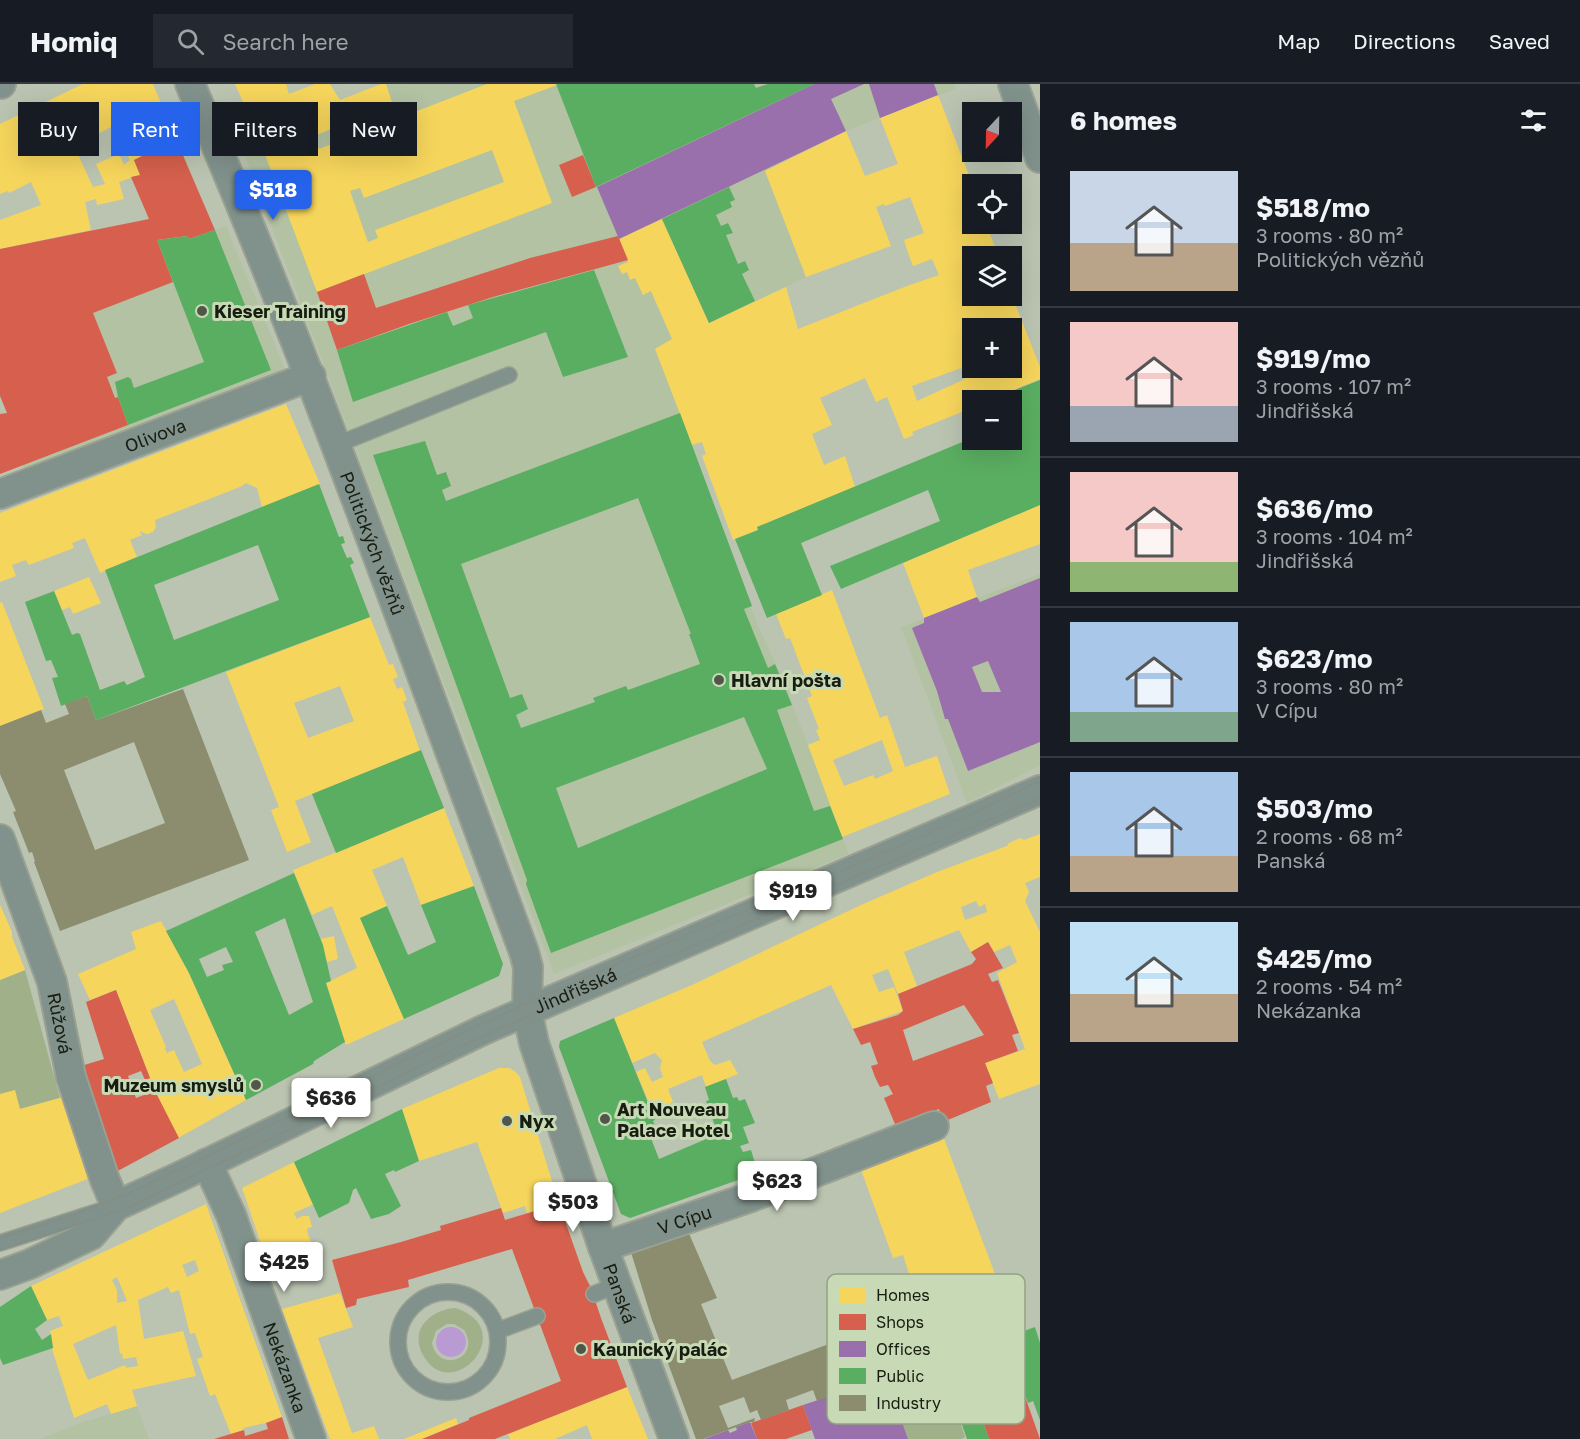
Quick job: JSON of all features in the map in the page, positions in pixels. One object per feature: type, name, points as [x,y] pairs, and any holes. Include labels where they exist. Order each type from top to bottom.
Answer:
[{"type":"street","name":"Politických vězňů","points":[[190,84],[311,376],[524,952],[528,967],[527,1010]]},
{"type":"street","points":[[1013,84],[1040,158]]},
{"type":"street","name":"Olivova","points":[[0,494],[311,376]]},
{"type":"street","name":"Jindřišská","points":[[0,1275],[30,1264],[91,1235],[116,1206],[527,1010],[814,889],[1040,790]]},
{"type":"street","name":"Růžová","points":[[0,839],[52,982],[71,1077],[105,1180],[116,1206]]},
{"type":"street","name":"Panská","points":[[527,1010],[534,1043],[603,1247],[605,1289],[674,1439]]},
{"type":"street","name":"V Cípu","points":[[603,1247],[751,1197],[934,1126]]},
{"type":"street","name":"Nekázanka","points":[[207,1163],[231,1215],[310,1439]]},
{"type":"lane","points":[[336,445],[509,375]]},
{"type":"lane","points":[[603,1247],[635,1225],[732,1191]]},
{"type":"lane","name":"Jindřišská","points":[[0,1243],[116,1206]]},
{"type":"lane","points":[[446,1293],[463,1295],[478,1303],[490,1315],[497,1331],[498,1347],[494,1362],[486,1375],[474,1385],[459,1391],[444,1392],[428,1388],[415,1380],[405,1368],[399,1352],[399,1335],[404,1318],[414,1305],[429,1296],[446,1293]]},
{"type":"lane","points":[[497,1331],[537,1316]]},
{"type":"shaded area","points":[[381,84],[954,84],[956,89],[846,131],[765,171],[806,277],[709,323],[680,413],[757,623],[786,687],[849,854],[554,974],[245,156],[318,156],[318,110],[330,105],[330,156],[417,156],[417,102],[338,102]]},
{"type":"shaded area","points":[[226,226],[287,374],[27,476],[3,414],[7,413],[0,396],[0,271],[157,240],[189,239]]},
{"type":"shaded area","points":[[1040,574],[1040,765],[967,803],[901,627]]},
{"type":"shaded area","points":[[25,970],[60,1098],[20,1109],[0,1094],[0,980]]},
{"type":"shaded area","points":[[455,1308],[474,1318],[482,1332],[482,1346],[475,1359],[463,1369],[449,1373],[435,1369],[423,1355],[419,1346],[420,1330],[424,1323],[430,1317]],"holes":[[[447,1324],[454,1324],[464,1330],[468,1340],[467,1349],[463,1355],[450,1360],[436,1353],[432,1343],[436,1331]]]},
{"type":"shaded area","points":[[451,1327],[457,1328],[465,1336],[465,1348],[457,1356],[451,1357],[445,1356],[437,1348],[436,1342],[437,1336],[445,1328]]},
{"type":"shaded area","points":[[137,1406],[149,1439],[40,1439],[77,1424]]},
{"type":"shaded area","points":[[903,1424],[961,1424],[965,1437],[961,1439],[908,1439]]},
{"type":"building: Homes","points":[[83,84],[153,84],[161,102],[111,102],[111,127],[99,133],[99,102],[46,102]]},
{"type":"building: Homes","points":[[235,84],[286,84],[289,94],[315,84],[330,84],[340,100],[386,84],[392,102],[330,102],[330,130],[318,134],[318,102],[243,102]]},
{"type":"building: Homes","points":[[487,84],[560,84],[514,101],[552,203],[317,292],[266,156],[318,156],[318,146],[319,149],[330,145],[330,156],[417,156],[417,111]],"holes":[[[492,150],[504,182],[375,230],[378,238],[368,242],[350,191],[360,188],[364,198]]]},
{"type":"building: Homes","points":[[938,95],[969,174],[962,174],[962,234],[990,234],[995,246],[962,246],[962,306],[1016,306],[1021,318],[962,318],[962,371],[961,368],[912,386],[917,401],[965,378],[1022,378],[1022,321],[1040,367],[1040,379],[1014,390],[962,390],[962,412],[912,432],[914,435],[904,439],[887,397],[876,402],[865,378],[820,398],[832,425],[812,434],[824,465],[845,456],[855,487],[757,527],[758,530],[733,540],[702,456],[706,454],[702,442],[692,445],[655,349],[672,339],[651,291],[643,295],[635,278],[630,280],[627,272],[622,274],[618,266],[628,262],[619,239],[662,219],[709,323],[786,287],[798,329],[939,275],[932,259],[913,266],[908,253],[904,240],[924,233],[910,197],[876,207],[891,246],[806,277],[765,171],[846,131],[865,176],[898,164],[880,118]]},
{"type":"building: Homes","points":[[18,115],[18,156],[79,156],[93,187],[105,184],[96,164],[120,156],[124,165],[130,160],[128,156],[142,156],[134,160],[140,175],[119,182],[124,199],[97,205],[96,199],[85,202],[91,230],[0,249],[0,220],[41,205],[31,182],[9,193],[8,191],[0,194],[0,124]]},
{"type":"building: Homes","points":[[286,404],[320,484],[262,507],[257,488],[246,483],[155,520],[156,527],[153,532],[147,534],[139,531],[142,535],[130,540],[137,557],[100,573],[85,538],[72,543],[74,548],[29,565],[26,560],[12,565],[16,576],[0,582],[0,513]]},
{"type":"building: Homes","points":[[1040,505],[1040,544],[968,570],[977,597],[924,618],[903,563]]},
{"type":"building: Homes","points":[[89,577],[101,603],[73,614],[70,607],[62,610],[54,591]]},
{"type":"building: Homes","points":[[832,590],[880,718],[887,715],[905,767],[937,756],[950,794],[842,837],[808,745],[820,740],[816,730],[819,729],[807,698],[812,696],[790,638],[786,639],[776,614]],"holes":[[[882,740],[893,771],[875,779],[873,775],[844,786],[833,760]]]},
{"type":"building: Homes","points":[[2,602],[44,709],[0,726],[0,603]]},
{"type":"building: Homes","points":[[370,617],[389,665],[393,664],[398,677],[393,679],[397,689],[402,687],[407,700],[403,702],[420,751],[295,801],[311,842],[287,852],[271,810],[279,807],[226,672]],"holes":[[[340,686],[354,721],[308,738],[294,703]]]},
{"type":"building: Homes","points":[[444,808],[474,886],[421,905],[403,857],[372,870],[387,906],[360,918],[404,1019],[346,1045],[326,983],[357,968],[332,906],[312,915],[293,870]]},
{"type":"building: Homes","points":[[1040,834],[1040,877],[1025,883],[1029,892],[1025,901],[1040,932],[1040,1084],[999,1099],[985,1063],[1025,1049],[997,973],[1017,962],[1010,945],[994,952],[988,942],[971,952],[959,930],[904,952],[917,986],[898,994],[888,969],[872,975],[879,992],[894,987],[903,1011],[853,1029],[831,985],[702,1042],[710,1061],[715,1065],[730,1060],[738,1074],[706,1087],[702,1075],[668,1089],[673,1102],[652,1110],[636,1072],[645,1068],[652,1082],[663,1077],[660,1068],[662,1060],[655,1053],[632,1063],[614,1018],[692,985],[861,905],[937,872],[1007,846],[1020,838],[1024,840]],"holes":[[[976,901],[979,907],[985,904],[987,912],[965,920],[961,907]]]},
{"type":"building: Homes","points":[[0,905],[25,970],[0,980]]},
{"type":"building: Homes","points":[[161,921],[189,973],[246,1100],[178,1138],[155,1091],[116,990],[90,1000],[78,974],[136,949],[131,932]],"holes":[[[174,999],[202,1064],[184,1072],[174,1050],[167,1053],[150,1010]]]},
{"type":"building: Homes","points":[[334,936],[338,959],[327,962],[320,939]]},
{"type":"building: Homes","points":[[499,1068],[509,1068],[520,1077],[559,1204],[527,1213],[525,1206],[503,1213],[477,1142],[419,1161],[402,1109]]},
{"type":"building: Homes","points":[[15,1090],[20,1109],[67,1096],[90,1178],[0,1213],[0,1094]]},
{"type":"building: Homes","points":[[943,1136],[995,1274],[909,1274],[903,1255],[893,1258],[860,1167]]},
{"type":"building: Homes","points":[[294,1162],[314,1204],[294,1213],[297,1219],[309,1216],[312,1227],[307,1231],[318,1262],[272,1276],[242,1188]]},
{"type":"building: Homes","points":[[206,1204],[282,1417],[243,1428],[244,1430],[231,1434],[215,1394],[210,1396],[197,1359],[203,1357],[195,1333],[190,1334],[179,1290],[171,1293],[168,1287],[138,1300],[144,1339],[183,1331],[196,1376],[132,1390],[137,1406],[111,1414],[107,1404],[74,1418],[52,1349],[50,1331],[63,1326],[59,1316],[47,1320],[31,1286]],"holes":[[[195,1260],[199,1271],[187,1277],[182,1265]],[[117,1277],[127,1301],[117,1303],[117,1290],[112,1280]],[[116,1325],[120,1354],[122,1353],[123,1359],[136,1357],[138,1366],[126,1368],[125,1365],[88,1380],[73,1344]]]},
{"type":"building: Homes","points":[[340,1293],[353,1327],[318,1338],[352,1433],[374,1426],[379,1439],[330,1439],[282,1309]]},
{"type":"building: Homes","points":[[627,1387],[648,1439],[592,1439],[587,1425],[555,1439],[510,1439],[508,1434]]},
{"type":"building: Homes","points":[[456,1418],[458,1424],[422,1439],[404,1439]]},
{"type":"building: Shops","points":[[583,155],[596,187],[572,197],[559,165]]},
{"type":"building: Shops","points":[[142,156],[183,156],[215,230],[189,239],[187,236],[157,240],[173,282],[93,313],[117,373],[107,377],[115,398],[118,397],[128,425],[0,474],[0,414],[7,413],[0,396],[0,249],[149,219],[131,177],[140,175],[134,160]]},
{"type":"building: Shops","points":[[618,236],[628,260],[493,297],[337,350],[317,292],[364,274],[376,308],[530,258]]},
{"type":"building: Shops","points":[[988,942],[1003,968],[988,974],[992,982],[998,980],[1019,1033],[1012,1035],[1018,1051],[985,1063],[993,1083],[986,1086],[991,1102],[943,1122],[939,1109],[895,1124],[884,1098],[893,1094],[888,1085],[880,1087],[875,1077],[871,1066],[878,1064],[870,1042],[861,1045],[853,1029],[898,1015],[903,1011],[898,994],[972,964],[976,959],[971,952]],"holes":[[[964,1005],[984,1035],[913,1061],[903,1030]]]},
{"type":"building: Shops","points":[[116,990],[150,1078],[145,1080],[141,1071],[128,1076],[136,1098],[155,1091],[179,1138],[114,1173],[81,1066],[104,1059],[86,1002]]},
{"type":"building: Shops","name":"Kaunický palác","points":[[559,1204],[583,1272],[597,1300],[601,1318],[627,1387],[495,1439],[422,1439],[561,1381],[512,1249],[408,1280],[409,1287],[357,1299],[356,1305],[346,1308],[332,1260],[441,1230],[440,1226],[501,1208],[505,1220]]},
{"type":"building: Shops","points":[[1025,1396],[1040,1439],[989,1439],[984,1424],[1025,1424]]},
{"type":"building: Shops","points":[[803,1405],[812,1430],[786,1439],[757,1439],[751,1423]]},
{"type":"building: Shops","points":[[282,1417],[289,1439],[214,1439],[244,1430],[245,1436],[268,1429],[266,1423]]},
{"type":"building: Offices","points":[[814,84],[864,84],[831,99],[846,131],[619,239],[597,187]]},
{"type":"building: Offices","points":[[869,84],[934,84],[938,95],[880,118]]},
{"type":"building: Offices","points":[[1040,578],[1040,742],[968,771],[948,719],[945,719],[937,691],[912,628],[924,623],[924,618],[977,597],[980,602]],"holes":[[[988,661],[1001,692],[982,692],[972,667]]]},
{"type":"building: Offices","points":[[827,1397],[827,1424],[903,1424],[908,1439],[815,1439],[803,1405]]},
{"type":"building: Offices","points":[[750,1422],[757,1439],[704,1439],[728,1430],[730,1433],[737,1430],[736,1427]]},
{"type":"building: Public","points":[[556,84],[754,84],[756,88],[768,84],[814,84],[596,187]]},
{"type":"building: Public","points":[[729,187],[735,200],[730,202],[732,207],[716,215],[721,226],[728,223],[733,233],[726,235],[738,264],[745,261],[749,270],[742,274],[755,301],[709,323],[662,219]]},
{"type":"building: Public","points":[[215,230],[271,370],[128,425],[115,382],[128,377],[134,388],[204,362],[157,240],[187,236],[189,239]]},
{"type":"building: Public","points":[[594,270],[628,357],[563,377],[546,332],[353,402],[337,350],[447,312],[453,326],[473,318],[468,305]]},
{"type":"building: Public","points":[[1040,380],[1040,505],[841,589],[830,566],[940,521],[928,490],[801,543],[822,595],[767,618],[735,539],[758,530],[757,527],[962,442],[962,450],[1022,450],[1022,390],[1015,390]]},
{"type":"building: Public","name":"Hlavní pošta","points":[[680,413],[752,606],[744,609],[768,668],[775,664],[792,705],[777,710],[814,811],[830,806],[843,839],[551,953],[526,884],[527,880],[373,455],[425,441],[437,475],[446,472],[451,486],[442,490],[446,501]],"holes":[[[638,498],[691,634],[689,634],[700,664],[628,690],[626,686],[593,698],[595,702],[521,728],[516,715],[528,709],[522,694],[510,698],[461,564]],[[744,717],[767,769],[578,848],[556,788]]]},
{"type":"building: Public","points":[[319,484],[339,537],[343,536],[345,543],[341,544],[347,558],[351,557],[354,563],[350,565],[370,617],[96,720],[87,696],[61,706],[52,678],[58,677],[51,660],[46,661],[25,602],[54,591],[72,635],[80,634],[100,690],[124,681],[127,685],[145,677],[105,570]],"holes":[[[258,545],[279,600],[174,640],[154,585]]]},
{"type":"building: Public","points":[[421,750],[444,808],[336,853],[312,794]]},
{"type":"building: Public","points":[[294,873],[323,945],[331,981],[326,983],[345,1042],[314,1061],[313,1064],[246,1100],[189,973],[166,931]],"holes":[[[285,918],[313,1002],[289,1015],[255,932]],[[226,947],[233,962],[222,965],[224,970],[207,977],[199,959]]]},
{"type":"building: Public","points":[[474,886],[503,964],[499,976],[404,1019],[360,918],[387,906],[408,955],[436,942],[421,905]]},
{"type":"building: Public","points":[[614,1018],[655,1120],[653,1121],[657,1130],[649,1133],[659,1159],[718,1134],[706,1101],[709,1100],[705,1087],[726,1079],[733,1098],[737,1097],[739,1101],[745,1099],[755,1123],[743,1127],[749,1143],[740,1146],[743,1152],[751,1150],[758,1173],[630,1218],[621,1214],[559,1047],[560,1041]]},
{"type":"building: Public","points":[[402,1109],[419,1161],[385,1174],[401,1206],[389,1214],[371,1219],[356,1188],[353,1190],[349,1203],[319,1218],[294,1162]]},
{"type":"building: Public","points":[[31,1286],[47,1320],[35,1329],[42,1340],[51,1334],[53,1348],[3,1365],[0,1358],[0,1307]]},
{"type":"building: Public","points":[[1035,1327],[1040,1343],[1040,1420],[1033,1401],[1028,1403],[1025,1395],[1025,1331]]},
{"type":"building: Public","points":[[962,1424],[984,1424],[989,1439],[967,1439]]},
{"type":"building: Industry","points":[[183,689],[249,860],[60,931],[32,852],[29,853],[13,812],[16,811],[0,774],[0,726],[41,710],[46,723],[69,714],[65,704],[87,696],[96,720]],"holes":[[[134,742],[165,823],[95,850],[64,770]]]},
{"type":"building: Industry","points":[[687,1229],[717,1298],[701,1304],[732,1380],[827,1345],[827,1397],[817,1401],[813,1390],[786,1400],[789,1410],[761,1420],[757,1410],[750,1413],[744,1397],[719,1406],[728,1428],[755,1418],[754,1422],[703,1439],[696,1439],[652,1320],[630,1249]]},
{"type":"tram line","points":[[0,1238],[74,1215],[127,1194],[524,1005],[870,859],[1040,781]]},
{"type":"tram line","points":[[0,1250],[131,1206],[485,1035],[1040,798]]},
{"type":"place","name":"Kieser Training","points":[[202,311]]},
{"type":"place","name":"Hlavní pošta","points":[[719,680]]},
{"type":"place","name":"Muzeum smyslů","points":[[256,1085]]},
{"type":"place","name":"Art Nouveau Palace Hotel","points":[[605,1119]]},
{"type":"place","name":"Nyx","points":[[507,1121]]},
{"type":"place","name":"Kaunický palác","points":[[581,1349]]}]
